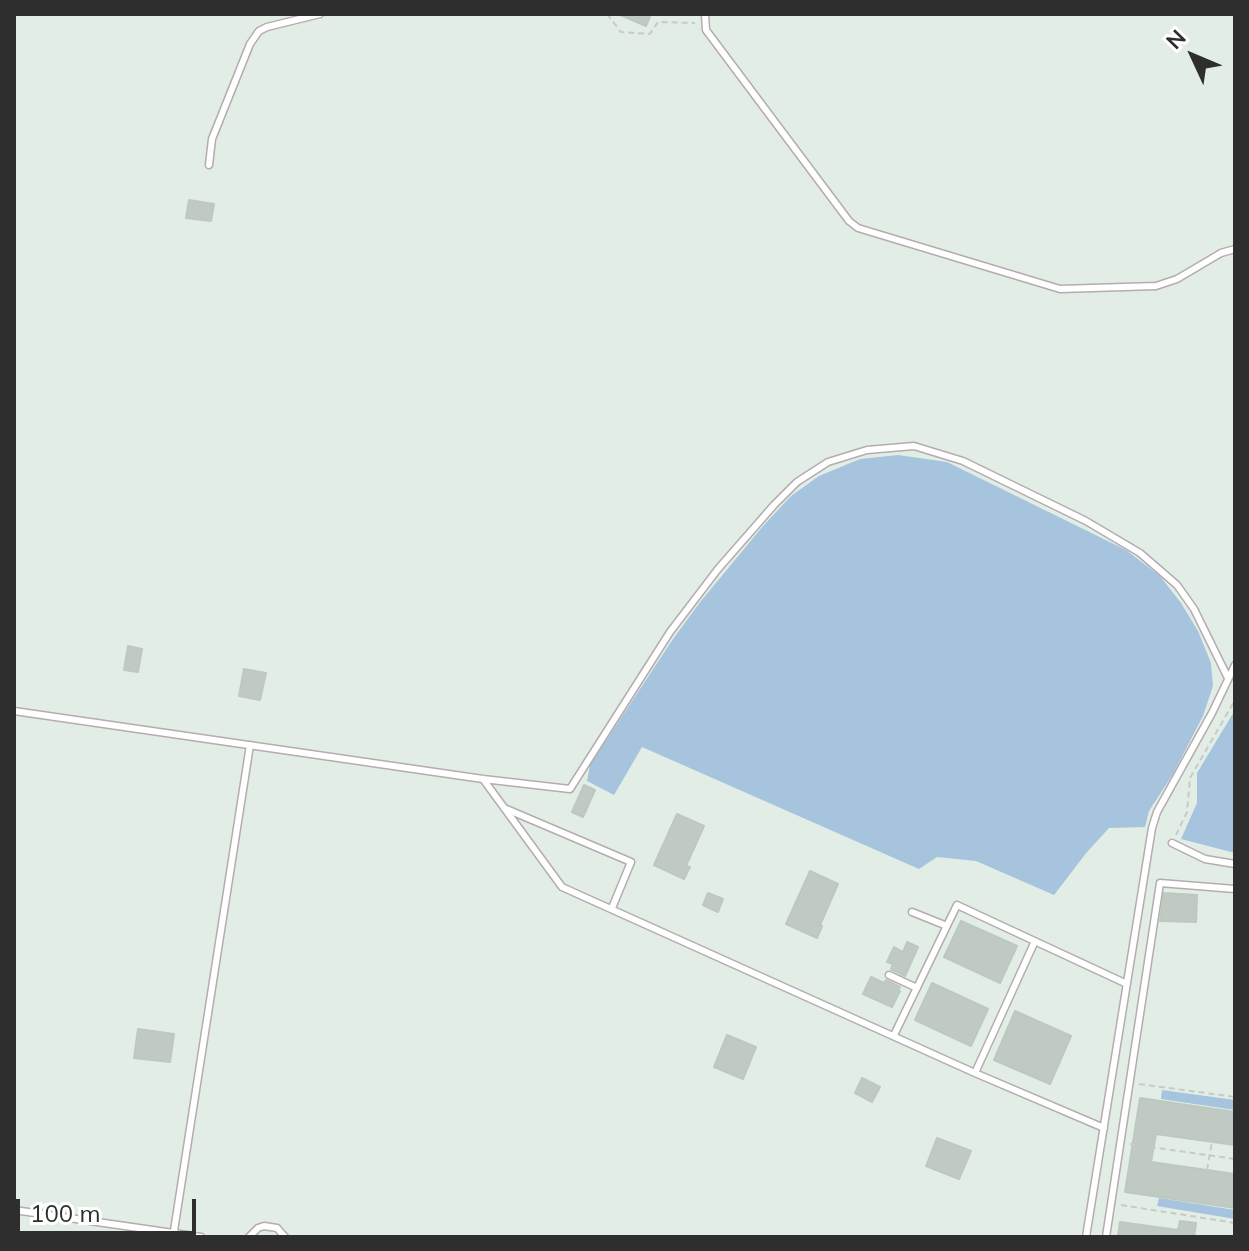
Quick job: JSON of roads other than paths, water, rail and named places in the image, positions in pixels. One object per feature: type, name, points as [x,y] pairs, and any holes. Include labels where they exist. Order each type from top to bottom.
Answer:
[{"type":"lane","points":[[209,165],[212,139],[250,44],[259,31],[320,14]]},
{"type":"lane","points":[[705,14],[706,30],[849,221],[858,228],[1060,289],[1156,286],[1177,279],[1221,253],[1235,249]]},
{"type":"lane","points":[[14,711],[570,789],[670,632],[718,569],[797,482],[828,462],[867,450],[914,446],[963,461],[1086,521],[1140,553],[1177,585],[1194,609],[1228,678]]},
{"type":"lane","points":[[1086,1237],[1152,828],[1157,812],[1235,665]]},
{"type":"lane","points":[[174,1235],[250,745]]},
{"type":"lane","points":[[483,779],[562,887],[1104,1128]]},
{"type":"lane","points":[[504,808],[631,862],[612,908]]},
{"type":"lane","points":[[1172,843],[1205,859],[1235,864]]},
{"type":"lane","points":[[1106,1237],[1160,883],[1235,889]]},
{"type":"lane","points":[[894,1035],[957,905],[1127,984]]},
{"type":"lane","points":[[912,912],[947,926]]},
{"type":"lane","points":[[975,1073],[1035,941]]},
{"type":"lane","points":[[889,975],[917,988]]},
{"type":"lane","points":[[14,1210],[201,1237]]},
{"type":"lane","points":[[249,1237],[258,1228],[271,1226],[285,1237]]}]
